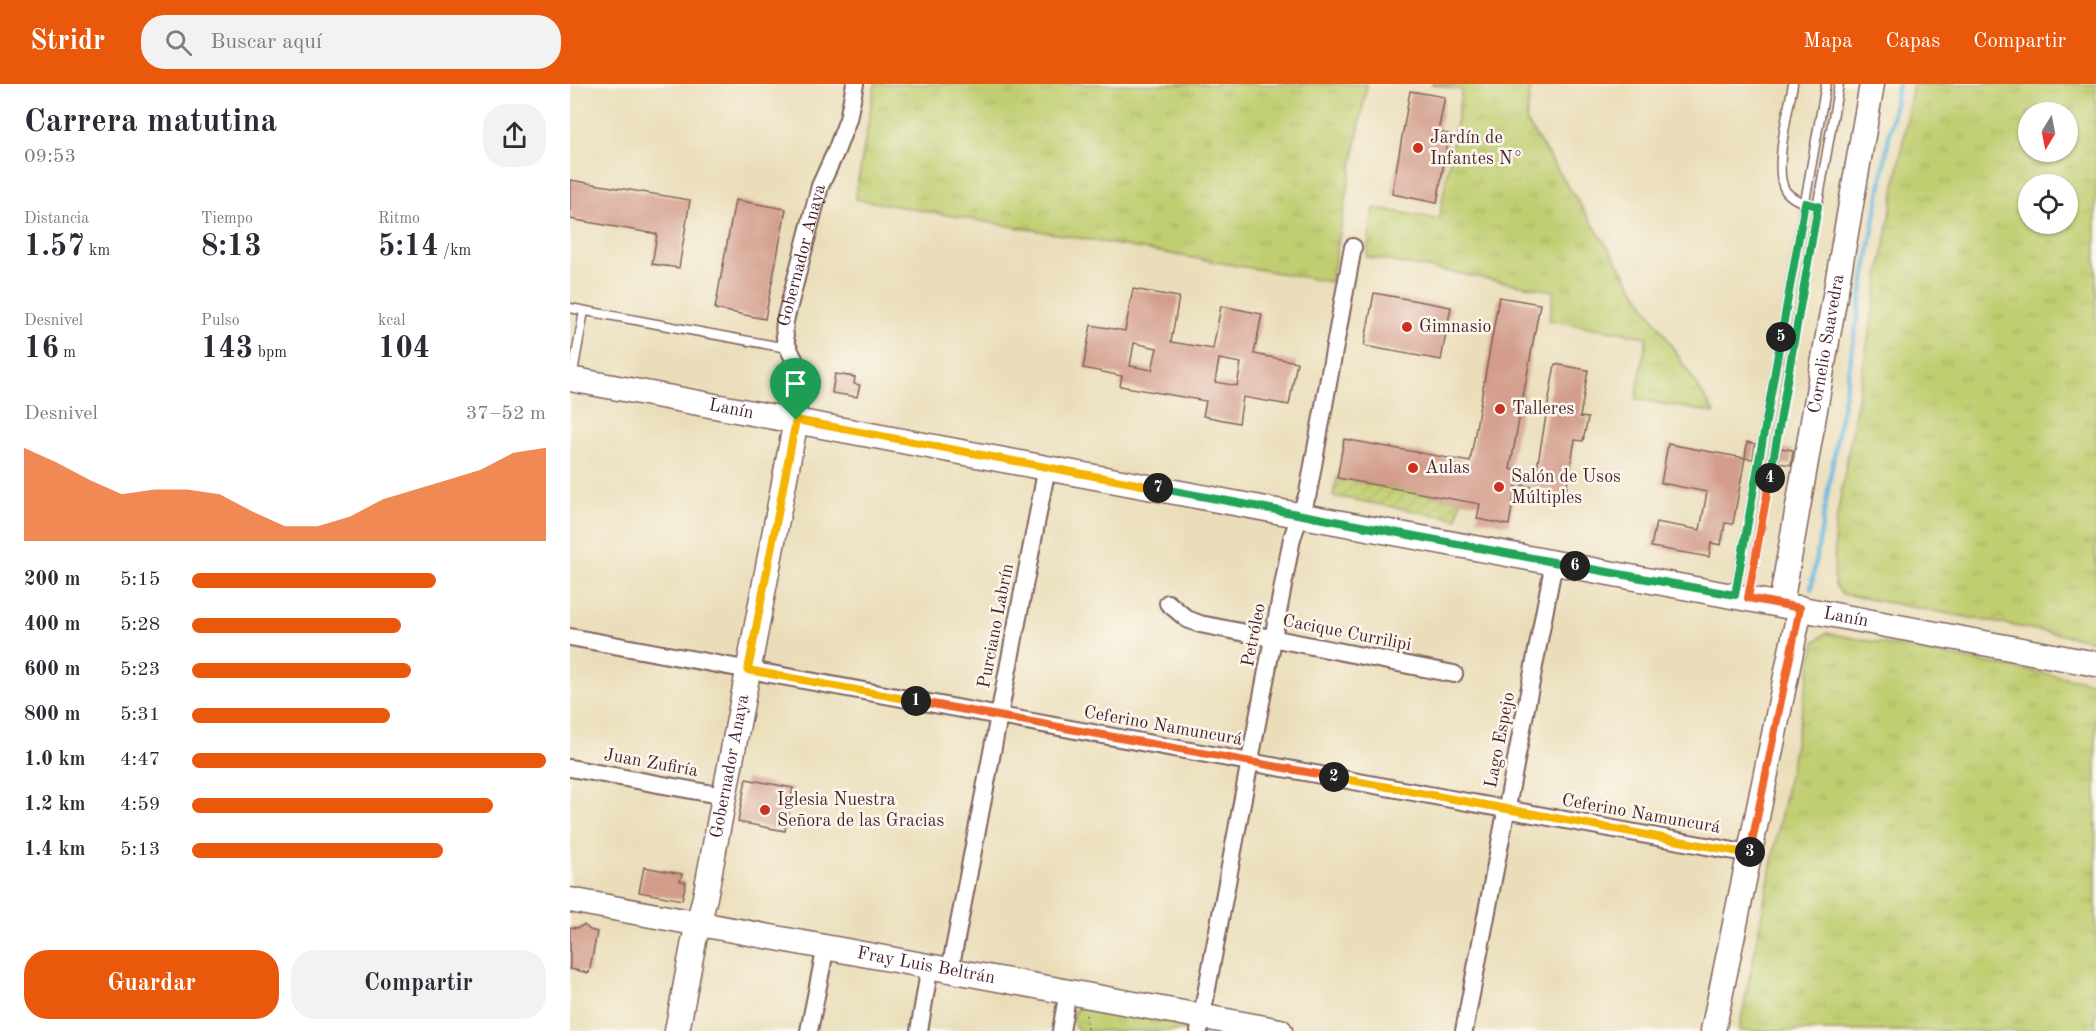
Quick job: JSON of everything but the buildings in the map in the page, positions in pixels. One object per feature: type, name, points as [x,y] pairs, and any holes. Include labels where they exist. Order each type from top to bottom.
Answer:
[{"type":"main road","name":"Cornelio Saavedra","points":[[1713,1031],[1750,854],[1872,84]]},
{"type":"main road","name":"Lanín","points":[[571,379],[2096,663]]},
{"type":"main road","name":"Gobernador Anaya","points":[[677,1031],[796,420]]},
{"type":"main road","name":"Fray Luis Beltrán","points":[[570,900],[1068,991],[1200,1024],[1280,1031]]},
{"type":"street","name":"Gobernador Anaya","points":[[796,420],[800,400],[800,379],[798,368],[784,339],[785,321],[820,186],[837,151],[848,119],[855,84]]},
{"type":"street","name":"Petróleo","points":[[1200,1024],[1292,538],[1308,493],[1353,247]]},
{"type":"street","name":"Purciano Labrín","points":[[919,1031],[940,968],[999,716],[1047,467]]},
{"type":"street","name":"Lago Espejo","points":[[1464,1031],[1554,562]]},
{"type":"street","name":"Cacique Currilipi","points":[[1168,603],[1193,622],[1454,674]]},
{"type":"street","name":"Ceferino Namuncurá","points":[[570,637],[1750,854]]},
{"type":"street","name":"Juan Zufiría","points":[[570,768],[724,796]]},
{"type":"street","points":[[809,1031],[826,946]]},
{"type":"street","points":[[1061,1031],[1068,991]]},
{"type":"lane","points":[[1793,84],[1780,163],[1784,188],[1791,196],[1818,206]]},
{"type":"lane","points":[[1742,597],[1826,84]]},
{"type":"lane","points":[[1742,597],[1818,206],[1839,84]]},
{"type":"lane","points":[[570,308],[787,348]]},
{"type":"lane","points":[[571,379],[584,311]]},
{"type":"path","points":[[1086,1012],[1087,1031]]},
{"type":"green space","points":[[875,84],[1367,84],[1331,282],[855,199]]},
{"type":"green space","points":[[1431,84],[1531,84],[1526,121],[1715,413],[1636,399],[1647,337],[1549,320],[1554,291],[1366,257],[1374,208],[1439,219],[1462,90]]},
{"type":"green space","points":[[1913,84],[2096,84],[2096,641],[1842,594],[1834,584],[1835,528]]},
{"type":"green space","points":[[1337,478],[1461,500],[1457,519],[1333,496]]},
{"type":"green space","points":[[1826,633],[2096,683],[2096,1031],[1739,1031],[1815,642]]},
{"type":"green space","points":[[1082,1006],[1183,1024],[1189,1031],[1081,1031],[1074,1025],[1073,1014]]},
{"type":"waterway","points":[[1811,589],[1898,84]]},
{"type":"place","name":"Jardín de Infantes N°","points":[[1418,148]]},
{"type":"place","name":"Gimnasio","points":[[1407,327]]},
{"type":"place","name":"Talleres","points":[[1500,409]]},
{"type":"place","name":"Aulas","points":[[1413,468]]},
{"type":"place","name":"Salón de Usos Múltiples","points":[[1499,487]]},
{"type":"place","name":"Iglesia Nuestra Señora de las Gracias","points":[[765,810]]},
{"type":"route","points":[[1805,203],[1818,206],[1748,598],[1800,608],[1750,854],[748,670],[796,420],[1735,595],[1805,203]]}]
